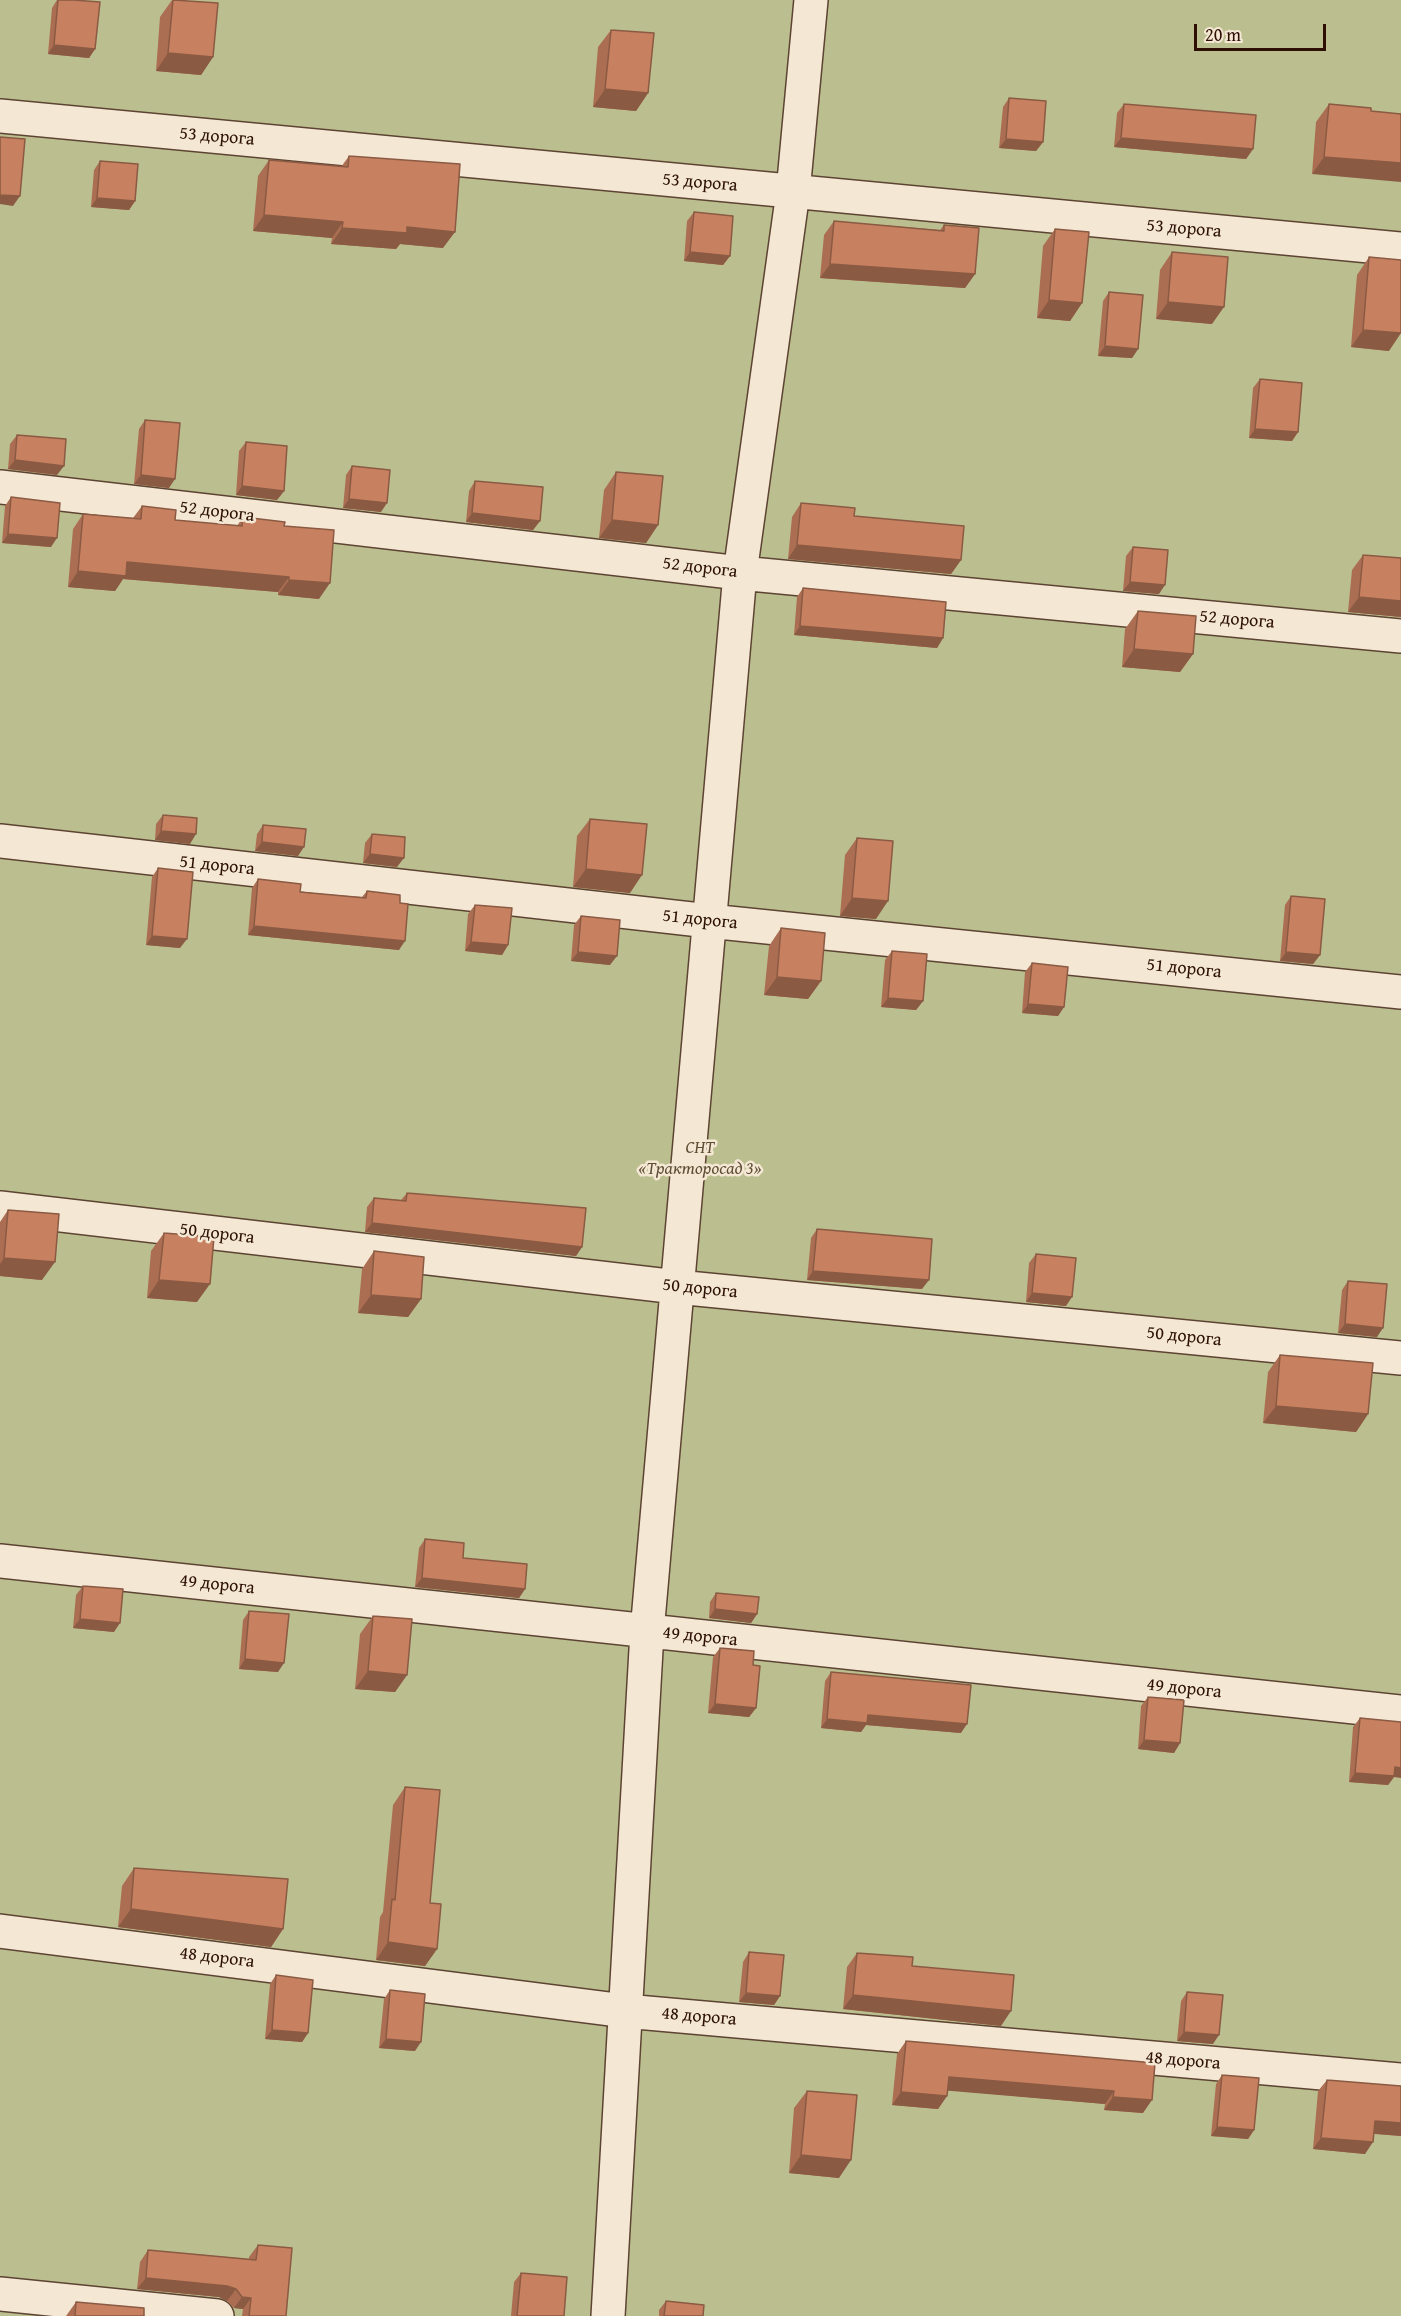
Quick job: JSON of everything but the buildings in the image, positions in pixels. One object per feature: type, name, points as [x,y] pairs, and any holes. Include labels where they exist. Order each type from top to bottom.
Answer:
[{"type":"street","points":[[608,2316],[647,1632],[740,573],[794,192],[811,0]]},
{"type":"street","name":"53 дорога","points":[[0,116],[1401,249]]},
{"type":"street","name":"52 дорога","points":[[0,487],[740,573],[1401,636]]},
{"type":"street","name":"51 дорога","points":[[0,841],[710,921],[1401,992]]},
{"type":"street","name":"50 дорога","points":[[0,1208],[678,1287],[1401,1358]]},
{"type":"street","name":"49 дорога","points":[[0,1562],[1401,1712]]},
{"type":"street","name":"48 дорога","points":[[0,1931],[625,2011],[1401,2080]]},
{"type":"street","points":[[0,2294],[217,2316]]},
{"type":"green space","name":"СНТ «Тракторосад 3»","points":[[0,0],[1401,0],[1401,2316],[0,2316]]}]
